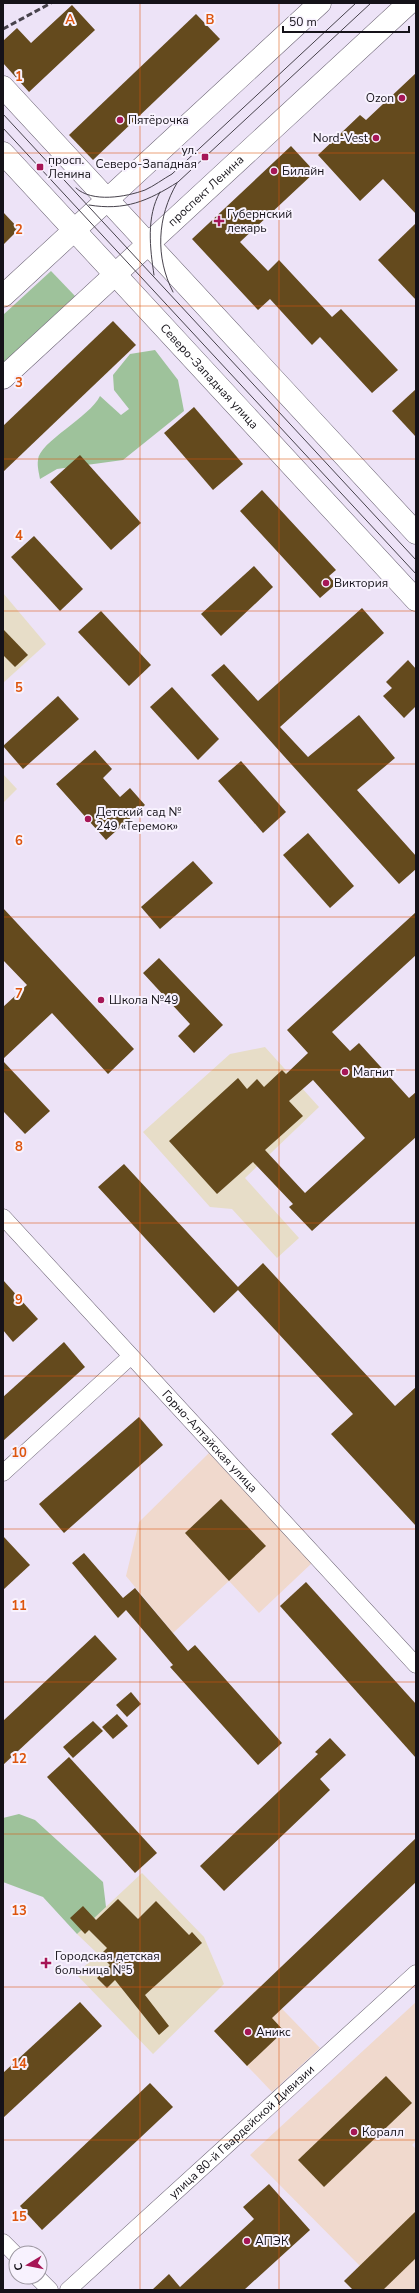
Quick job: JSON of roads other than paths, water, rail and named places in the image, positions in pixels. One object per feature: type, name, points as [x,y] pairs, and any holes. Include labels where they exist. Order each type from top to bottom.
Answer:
[{"type":"main road","points":[[3,296],[320,3]]},
{"type":"main road","name":"проспект Ленина","points":[[3,378],[402,5]]},
{"type":"main road","points":[[3,87],[416,533]]},
{"type":"main road","name":"Северо-Западная улица","points":[[3,153],[416,600]]},
{"type":"street","name":"Горно-Алтайская улица","points":[[3,1218],[416,1665]]},
{"type":"street","points":[[3,1473],[130,1356]]},
{"type":"street","name":"улица 80-й Гвардейской Дивизии","points":[[68,2290],[416,1973]]},
{"type":"tram line","points":[[76,188],[91,196],[109,197],[128,195],[152,187],[172,174],[356,3]]},
{"type":"tram line","points":[[89,205],[114,207],[136,203],[178,182],[371,3]]},
{"type":"tram line","points":[[3,114],[416,560]]},
{"type":"tram line","points":[[3,128],[416,574]]},
{"type":"tram line","points":[[173,292],[163,265],[161,237],[165,209],[177,183]]},
{"type":"tram line","points":[[154,275],[150,233],[153,212],[160,192]]},
{"type":"railway","points":[[3,29],[51,3]]},
{"type":"place","name":"Ozon","points":[[402,98]]},
{"type":"place","name":"Пятёрочка","points":[[120,120]]},
{"type":"place","name":"Nord-Vest","points":[[376,138]]},
{"type":"place","name":"ул. Северо-Западная","points":[[205,157]]},
{"type":"place","name":"просп. Ленина","points":[[40,167]]},
{"type":"place","name":"Билайн","points":[[274,171]]},
{"type":"place","name":"Губернский лекарь","points":[[219,221]]},
{"type":"place","name":"Виктория","points":[[326,583]]},
{"type":"place","name":"Детский сад № 249 «Теремок»","points":[[88,819]]},
{"type":"place","name":"Школа №49","points":[[101,1000]]},
{"type":"place","name":"Магнит","points":[[345,1072]]},
{"type":"place","name":"Городская детская больница №5","points":[[46,1963]]},
{"type":"place","name":"Аникс","points":[[248,2032]]},
{"type":"place","name":"Коралл","points":[[354,2132]]},
{"type":"place","name":"АПЭК","points":[[247,2241]]}]
